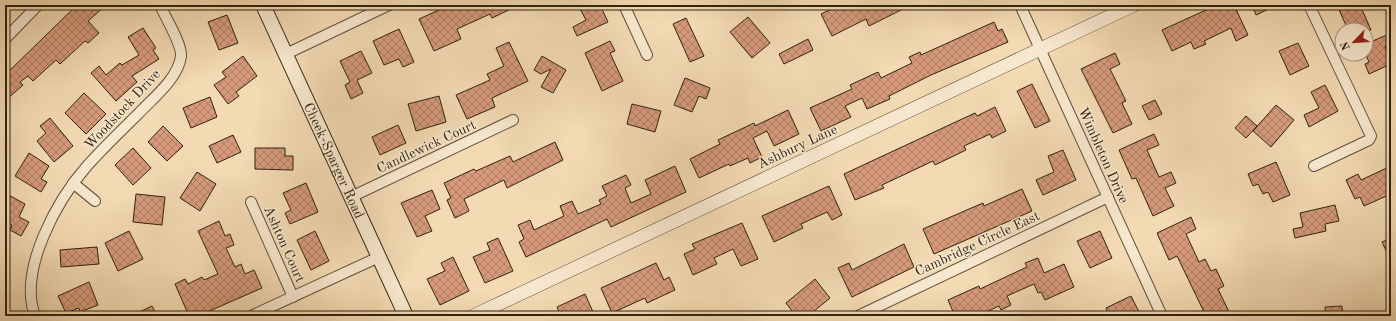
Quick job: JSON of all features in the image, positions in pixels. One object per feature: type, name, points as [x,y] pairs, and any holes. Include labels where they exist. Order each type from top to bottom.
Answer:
[{"type":"main road","name":"Cheek-Sparger Road","points":[[263,5],[406,316]]},
{"type":"street","points":[[5,39],[38,5]]},
{"type":"street","name":"Woodstock Drive","points":[[35,316],[32,292],[33,275],[38,249],[62,200],[73,183],[87,166],[156,95],[178,68],[181,54],[160,5]]},
{"type":"street","points":[[286,54],[389,5]]},
{"type":"street","points":[[624,5],[647,55]]},
{"type":"street","name":"Wimbleton Drive","points":[[1020,5],[1162,316]]},
{"type":"street","name":"Ashbury Lane","points":[[473,316],[1134,5]]},
{"type":"street","points":[[1309,5],[1371,136],[1369,140],[1314,166]]},
{"type":"street","name":"Candlewick Court","points":[[351,197],[513,120]]},
{"type":"street","points":[[73,183],[95,201]]},
{"type":"street","name":"Cambridge Circle East","points":[[858,316],[1108,197]]},
{"type":"street","name":"Ashton Court","points":[[251,202],[293,297]]},
{"type":"street","points":[[251,316],[379,257]]},
{"type":"building","points":[[77,5],[106,5],[88,21],[99,33],[88,43],[85,41],[60,64],[56,60],[33,81],[28,76],[20,82],[23,85],[5,101],[5,75]]},
{"type":"building","points":[[450,5],[519,5],[492,18],[490,14],[457,29],[461,39],[434,51],[419,19]]},
{"type":"building","points":[[578,5],[600,5],[608,22],[577,36],[573,27],[586,20]]},
{"type":"building","points":[[840,5],[911,5],[869,26],[866,19],[832,36],[821,14]]},
{"type":"building","points":[[1217,5],[1234,5],[1248,35],[1236,41],[1231,28],[1204,41],[1206,44],[1194,49],[1191,42],[1172,51],[1162,30]]},
{"type":"building","points":[[1252,5],[1277,5],[1256,15]]},
{"type":"building","points":[[1337,5],[1360,5],[1367,22],[1344,22]]},
{"type":"building","points":[[227,15],[238,43],[219,50],[208,22]]},
{"type":"building","points":[[748,17],[770,43],[752,58],[730,32]]},
{"type":"building","points":[[686,18],[704,56],[690,62],[673,24]]},
{"type":"building","points":[[994,22],[998,31],[1002,29],[1008,42],[931,75],[889,96],[890,99],[867,109],[862,98],[845,106],[851,117],[821,131],[810,108],[852,89],[850,85],[878,72],[881,78],[912,63],[909,57],[920,52],[921,55]]},
{"type":"building","points":[[143,28],[156,48],[153,50],[159,59],[132,76],[137,82],[116,101],[91,73],[99,66],[106,75],[120,63],[122,65],[139,55],[128,37]]},
{"type":"building","points":[[399,29],[414,62],[403,67],[399,59],[384,65],[373,41]]},
{"type":"building","points":[[1391,33],[1391,43],[1385,46],[1391,64],[1369,74],[1365,64],[1374,62],[1374,40]]},
{"type":"building","points":[[808,39],[813,50],[784,64],[779,54]]},
{"type":"building","points":[[610,41],[615,51],[610,53],[623,81],[602,91],[585,53]]},
{"type":"building","points":[[509,42],[528,81],[492,98],[495,107],[467,119],[456,95],[490,80],[487,74],[504,66],[496,48]]},
{"type":"building","points":[[1298,43],[1309,66],[1290,75],[1279,51]]},
{"type":"building","points":[[361,51],[372,73],[357,80],[363,93],[351,99],[345,85],[350,82],[340,61]]},
{"type":"building","points":[[1115,53],[1120,64],[1110,69],[1126,101],[1122,103],[1132,124],[1113,133],[1081,69]]},
{"type":"building","points":[[243,56],[257,76],[236,92],[239,96],[228,104],[214,85],[226,77],[222,72]]},
{"type":"building","points":[[542,56],[566,70],[553,93],[541,87],[551,69],[541,74],[534,70]]},
{"type":"building","points":[[685,78],[710,88],[706,99],[699,96],[692,112],[674,105]]},
{"type":"building","points":[[1032,84],[1050,121],[1035,128],[1017,91]]},
{"type":"building","points":[[1325,85],[1338,111],[1309,127],[1304,115],[1319,108],[1311,92]]},
{"type":"building","points":[[84,93],[106,114],[86,134],[65,113]]},
{"type":"building","points":[[439,96],[446,122],[416,131],[408,104]]},
{"type":"building","points":[[210,97],[217,117],[191,128],[183,108]]},
{"type":"building","points":[[1155,100],[1162,114],[1149,120],[1142,106]]},
{"type":"building","points":[[632,104],[661,111],[655,132],[627,124]]},
{"type":"building","points":[[1276,105],[1294,120],[1271,147],[1253,131]]},
{"type":"building","points":[[995,107],[1006,131],[992,138],[990,134],[964,146],[966,150],[935,165],[933,161],[882,185],[884,188],[855,200],[844,174],[975,113],[977,116]]},
{"type":"building","points":[[788,110],[799,134],[774,146],[767,131],[753,138],[762,157],[750,163],[748,158],[730,166],[729,164],[699,178],[690,159],[720,144],[718,140],[754,123],[755,126]]},
{"type":"building","points":[[1246,116],[1257,126],[1246,138],[1235,128]]},
{"type":"building","points":[[50,118],[73,146],[54,162],[37,141],[46,133],[40,126]]},
{"type":"building","points":[[398,125],[406,143],[380,155],[372,137]]},
{"type":"building","points":[[163,126],[183,146],[167,161],[148,142]]},
{"type":"building","points":[[1154,134],[1159,145],[1147,150],[1159,177],[1171,172],[1176,183],[1165,188],[1174,206],[1153,216],[1136,178],[1132,179],[1119,150]]},
{"type":"building","points":[[233,135],[241,152],[217,163],[209,146]]},
{"type":"building","points":[[555,142],[563,160],[507,188],[504,180],[464,199],[469,211],[455,218],[447,200],[451,198],[444,183],[474,169],[476,171],[510,156],[513,162]]},
{"type":"building","points":[[133,148],[151,168],[133,185],[115,165]]},
{"type":"building","points":[[255,148],[285,148],[285,156],[293,156],[293,170],[255,169]]},
{"type":"building","points":[[1063,150],[1076,180],[1043,195],[1036,180],[1054,172],[1048,156]]},
{"type":"building","points":[[29,153],[49,166],[41,179],[47,182],[41,192],[15,176]]},
{"type":"building","points":[[1276,162],[1290,195],[1273,202],[1268,192],[1263,194],[1258,184],[1253,186],[1248,174]]},
{"type":"building","points":[[675,166],[686,192],[611,227],[607,219],[526,257],[519,242],[524,239],[518,225],[530,220],[534,230],[564,216],[560,206],[572,201],[578,214],[601,204],[599,200],[607,196],[602,186],[626,175],[631,185],[625,188],[631,203],[651,194],[645,180]]},
{"type":"building","points":[[1391,166],[1391,194],[1364,206],[1360,197],[1355,199],[1346,180],[1358,174],[1361,180]]},
{"type":"building","points":[[197,172],[216,184],[200,211],[180,198]]},
{"type":"building","points":[[306,183],[318,212],[290,224],[285,213],[291,210],[283,193]]},
{"type":"building","points":[[829,186],[842,215],[832,220],[827,212],[801,224],[803,228],[774,242],[762,216]]},
{"type":"building","points":[[1022,189],[1032,211],[934,254],[923,229],[983,203],[984,206]]},
{"type":"building","points":[[432,190],[440,209],[425,216],[432,231],[417,237],[401,203]]},
{"type":"building","points":[[5,193],[25,204],[19,217],[29,222],[21,236],[10,230],[12,225],[5,221]]},
{"type":"building","points":[[136,194],[165,197],[162,225],[133,222]]},
{"type":"building","points":[[1335,205],[1339,221],[1325,224],[1326,231],[1295,238],[1293,229],[1303,227],[1300,213]]},
{"type":"building","points":[[1191,217],[1196,229],[1186,234],[1199,262],[1205,259],[1211,271],[1216,269],[1224,286],[1218,289],[1231,316],[1206,316],[1177,256],[1169,260],[1157,233]]},
{"type":"building","points":[[219,221],[225,236],[230,234],[234,245],[226,248],[235,267],[241,264],[245,274],[254,270],[262,288],[198,316],[189,316],[175,284],[185,279],[188,284],[202,277],[204,280],[218,274],[198,231]]},
{"type":"building","points":[[742,223],[758,259],[741,266],[733,249],[714,258],[717,264],[693,275],[684,254],[695,249],[692,244]]},
{"type":"building","points":[[129,231],[143,259],[118,271],[105,243]]},
{"type":"building","points":[[315,231],[329,261],[311,270],[297,240]]},
{"type":"building","points":[[1100,231],[1112,258],[1090,268],[1077,241]]},
{"type":"building","points":[[498,238],[513,271],[485,283],[473,257],[490,250],[487,243]]},
{"type":"building","points":[[1391,238],[1391,261],[1382,242]]},
{"type":"building","points":[[904,244],[914,267],[852,297],[838,268],[849,263],[852,270]]},
{"type":"building","points":[[97,247],[99,264],[61,267],[60,250]]},
{"type":"building","points":[[453,257],[469,291],[440,305],[427,279],[445,271],[441,263]]},
{"type":"building","points":[[1038,258],[1044,273],[1064,264],[1074,287],[1045,300],[1041,292],[1038,293],[1034,284],[1007,296],[1011,305],[1001,310],[999,306],[978,316],[955,316],[948,300],[979,286],[980,289],[1027,267],[1025,263]]},
{"type":"building","points":[[656,263],[664,280],[669,277],[675,290],[647,303],[645,298],[612,313],[601,288]]},
{"type":"building","points":[[815,279],[830,298],[808,316],[796,316],[786,303]]},
{"type":"building","points":[[89,282],[98,305],[80,312],[79,308],[66,313],[58,296]]},
{"type":"building","points":[[585,294],[593,312],[584,316],[561,316],[557,307]]},
{"type":"building","points":[[1131,296],[1141,316],[1109,316],[1106,308]]},
{"type":"building","points":[[152,306],[157,316],[131,316]]},
{"type":"building","points":[[1342,306],[1343,316],[1326,316],[1325,307]]}]
